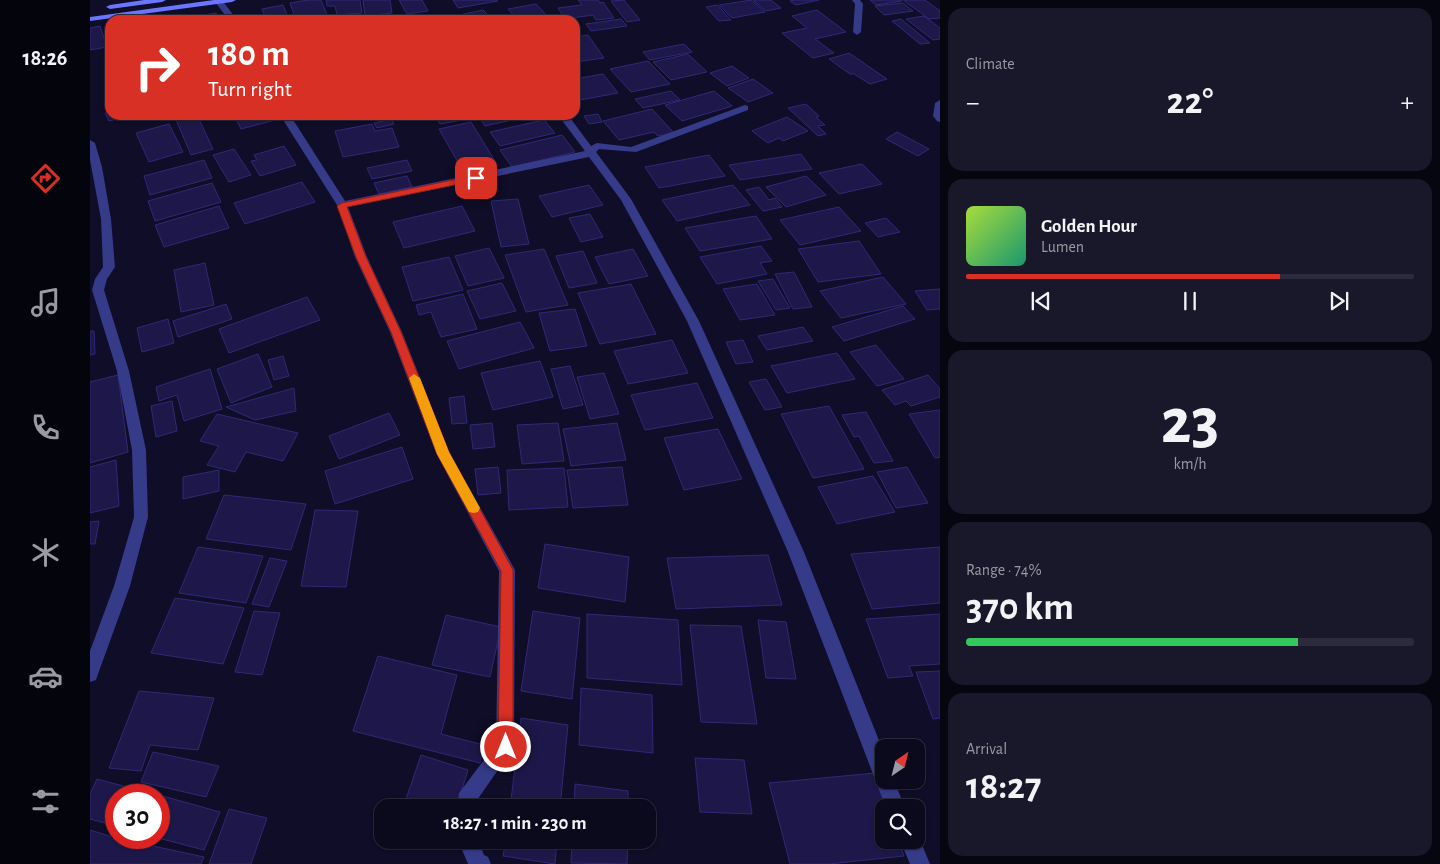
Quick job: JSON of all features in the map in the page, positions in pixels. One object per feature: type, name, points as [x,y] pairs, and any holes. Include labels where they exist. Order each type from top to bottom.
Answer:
[{"type":"main road","points":[[90,10],[162,0]]},
{"type":"main road","points":[[120,15],[232,0]]},
{"type":"main road","points":[[90,19],[105,17]]},
{"type":"street","points":[[856,0],[859,4],[857,32]]},
{"type":"street","points":[[219,2],[229,15]]},
{"type":"street","points":[[940,103],[938,116],[940,119]]},
{"type":"street","points":[[342,206],[578,157],[590,153],[598,146],[632,150],[746,108]]},
{"type":"street","points":[[288,120],[342,206],[361,257],[396,332],[443,454],[507,570],[506,747],[467,799]]},
{"type":"street","points":[[567,120],[626,199],[693,321],[796,552],[875,755]]},
{"type":"street","points":[[90,143],[97,167],[106,219],[109,268],[101,279],[98,290],[123,371],[139,450],[141,518],[122,586],[90,674]]},
{"type":"street","points":[[90,273],[109,268]]},
{"type":"street","points":[[472,849],[477,863],[481,864]]},
{"type":"street","points":[[914,849],[920,864]]},
{"type":"building","points":[[321,0],[327,15],[294,15],[290,3]]},
{"type":"building","points":[[326,0],[360,0],[362,13],[337,15],[335,6],[327,6]]},
{"type":"building","points":[[363,0],[390,0],[392,13],[365,15]]},
{"type":"building","points":[[399,0],[422,0],[428,11],[407,14]]},
{"type":"building","points":[[453,0],[497,0],[498,1],[458,8]]},
{"type":"building","points":[[578,0],[598,0],[600,3],[603,2],[614,18],[596,20],[593,15],[580,17],[580,15],[562,15],[558,8],[582,5]]},
{"type":"building","points":[[624,0],[640,20],[627,22],[611,1]]},
{"type":"building","points":[[751,0],[765,12],[732,18],[719,5]]},
{"type":"building","points":[[753,0],[771,0],[781,8],[766,11]]},
{"type":"building","points":[[819,0],[796,5],[790,1]]},
{"type":"building","points":[[870,0],[900,0],[902,1],[876,5]]},
{"type":"building","points":[[903,0],[925,0],[940,11],[940,18],[929,19]]},
{"type":"building","points":[[903,3],[913,11],[884,15],[875,6]]},
{"type":"building","points":[[536,4],[546,15],[513,15],[508,9]]},
{"type":"building","points":[[283,5],[287,15],[265,15],[262,9]]},
{"type":"building","points":[[717,5],[731,20],[719,21],[706,7]]},
{"type":"building","points":[[483,10],[488,15],[460,15]]},
{"type":"building","points":[[817,10],[846,32],[815,39],[834,53],[813,58],[782,33],[807,28],[792,16]]},
{"type":"building","points":[[924,16],[940,28],[940,39],[933,40],[906,19]]},
{"type":"building","points":[[621,19],[627,26],[591,31],[586,24]]},
{"type":"building","points":[[901,19],[930,43],[920,44],[892,21]]},
{"type":"building","points":[[100,26],[105,47],[90,50],[90,28]]},
{"type":"building","points":[[588,35],[604,58],[580,61],[580,36]]},
{"type":"building","points":[[684,44],[692,52],[650,60],[643,52]]},
{"type":"building","points":[[849,53],[887,79],[870,84],[854,74],[850,74],[829,59]]},
{"type":"building","points":[[688,54],[707,72],[671,80],[653,62]]},
{"type":"building","points":[[648,61],[670,84],[631,92],[610,69]]},
{"type":"building","points":[[732,66],[749,78],[727,86],[710,73]]},
{"type":"building","points":[[603,74],[618,93],[580,100],[580,78]]},
{"type":"building","points":[[753,79],[773,93],[748,102],[728,88]]},
{"type":"building","points":[[671,91],[680,100],[643,108],[635,99]]},
{"type":"building","points":[[714,91],[732,106],[682,121],[665,105]]},
{"type":"building","points":[[806,104],[819,116],[816,117],[825,125],[818,126],[826,134],[818,136],[788,108]]},
{"type":"building","points":[[652,109],[674,133],[658,136],[654,132],[619,140],[603,121]]},
{"type":"building","points":[[598,114],[602,122],[589,124],[584,116]]},
{"type":"building","points":[[787,117],[808,131],[783,141],[779,138],[768,143],[752,131]]},
{"type":"building","points":[[176,120],[199,120],[213,149],[191,155]]},
{"type":"building","points":[[236,120],[275,120],[241,129]]},
{"type":"building","points":[[392,120],[394,124],[377,128],[374,123]]},
{"type":"building","points":[[438,120],[462,120],[440,124]]},
{"type":"building","points":[[481,120],[512,120],[485,126]]},
{"type":"building","points":[[544,120],[555,133],[500,146],[490,132]]},
{"type":"building","points":[[471,122],[498,166],[464,173],[439,129]]},
{"type":"building","points":[[169,124],[183,152],[149,162],[136,133]]},
{"type":"building","points":[[372,124],[375,131],[392,128],[399,147],[343,157],[335,131]]},
{"type":"building","points":[[897,132],[929,149],[918,156],[886,139]]},
{"type":"building","points":[[562,135],[575,152],[512,167],[500,150]]},
{"type":"building","points":[[284,146],[296,165],[260,176],[251,161],[257,160],[254,155]]},
{"type":"building","points":[[234,149],[251,175],[229,182],[213,155]]},
{"type":"building","points":[[801,154],[812,169],[740,180],[729,165]]},
{"type":"building","points":[[709,155],[725,176],[659,188],[645,167]]},
{"type":"building","points":[[204,160],[212,178],[150,195],[144,176]]},
{"type":"building","points":[[407,160],[412,171],[372,179],[367,168]]},
{"type":"building","points":[[862,164],[882,184],[839,194],[819,173]]},
{"type":"building","points":[[407,176],[412,187],[379,194],[374,183]]},
{"type":"building","points":[[806,176],[826,195],[786,207],[766,187]]},
{"type":"building","points":[[302,182],[315,202],[245,224],[234,203]]},
{"type":"building","points":[[212,183],[221,202],[155,221],[148,201]]},
{"type":"building","points":[[589,185],[603,205],[552,217],[539,196]]},
{"type":"building","points":[[733,185],[750,205],[677,221],[662,200]]},
{"type":"building","points":[[759,187],[769,200],[775,198],[782,207],[763,211],[746,190]]},
{"type":"building","points":[[518,199],[529,244],[501,247],[491,201]]},
{"type":"building","points":[[219,206],[229,228],[164,247],[155,225]]},
{"type":"building","points":[[462,206],[475,231],[404,248],[393,222]]},
{"type":"building","points":[[839,207],[861,231],[800,245],[780,220]]},
{"type":"building","points":[[590,214],[603,237],[581,242],[569,218]]},
{"type":"building","points":[[756,216],[772,239],[700,251],[685,228]]},
{"type":"building","points":[[886,218],[900,232],[878,237],[865,223]]},
{"type":"building","points":[[859,241],[881,274],[818,282],[798,249]]},
{"type":"building","points":[[761,246],[772,261],[760,263],[767,274],[717,284],[700,257]]},
{"type":"building","points":[[489,248],[504,278],[468,286],[455,256]]},
{"type":"building","points":[[544,249],[568,305],[526,312],[505,255]]},
{"type":"building","points":[[633,249],[648,276],[609,284],[595,257]]},
{"type":"building","points":[[583,251],[597,283],[569,288],[556,256]]},
{"type":"building","points":[[449,257],[463,290],[413,301],[402,267]]},
{"type":"building","points":[[205,263],[214,305],[181,312],[174,270]]},
{"type":"building","points":[[794,272],[812,307],[793,309],[775,274]]},
{"type":"building","points":[[883,277],[906,304],[841,318],[820,291]]},
{"type":"building","points":[[773,279],[790,308],[776,310],[758,281]]},
{"type":"building","points":[[502,283],[516,311],[480,319],[467,291]]},
{"type":"building","points":[[631,284],[656,334],[600,344],[578,293]]},
{"type":"building","points":[[757,284],[775,315],[740,320],[723,289]]},
{"type":"building","points":[[940,289],[940,309],[927,310],[915,291]]},
{"type":"building","points":[[463,294],[477,329],[441,337],[431,312],[419,315],[416,305]]},
{"type":"building","points":[[307,297],[320,320],[229,353],[219,329]]},
{"type":"building","points":[[226,304],[232,319],[178,337],[173,321]]},
{"type":"building","points":[[903,306],[915,319],[844,341],[832,327]]},
{"type":"building","points":[[575,309],[587,346],[550,351],[539,313]]},
{"type":"building","points":[[168,319],[174,343],[142,352],[137,328]]},
{"type":"building","points":[[520,322],[534,348],[459,369],[447,341]]},
{"type":"building","points":[[803,327],[813,341],[767,350],[758,336]]},
{"type":"building","points":[[90,331],[94,331],[95,354],[90,355]]},
{"type":"building","points":[[672,340],[688,373],[628,384],[614,351]]},
{"type":"building","points":[[743,340],[753,362],[736,364],[726,342]]},
{"type":"building","points":[[876,345],[904,379],[877,386],[850,352]]},
{"type":"building","points":[[837,353],[855,379],[787,393],[771,366]]},
{"type":"building","points":[[258,354],[272,387],[231,403],[217,369]]},
{"type":"building","points":[[283,356],[289,376],[274,380],[268,360]]},
{"type":"building","points":[[540,361],[553,397],[493,410],[481,373]]},
{"type":"building","points":[[570,366],[583,405],[563,409],[551,369]]},
{"type":"building","points":[[210,369],[222,409],[184,421],[177,395],[159,401],[156,387]]},
{"type":"building","points":[[604,373],[619,414],[590,419],[577,377]]},
{"type":"building","points":[[118,375],[128,452],[90,463],[90,382]]},
{"type":"building","points":[[928,375],[940,389],[940,397],[911,406],[906,401],[895,405],[882,390]]},
{"type":"building","points":[[766,379],[782,407],[765,410],[749,382]]},
{"type":"building","points":[[697,383],[713,418],[645,430],[631,395]]},
{"type":"building","points":[[294,388],[296,411],[255,420],[226,407]]},
{"type":"building","points":[[464,396],[467,423],[452,424],[449,398]]},
{"type":"building","points":[[172,401],[177,431],[156,437],[151,406]]},
{"type":"building","points":[[829,406],[864,469],[813,478],[781,414]]},
{"type":"building","points":[[940,410],[940,457],[935,458],[909,414]]},
{"type":"building","points":[[866,412],[893,461],[874,463],[859,436],[854,437],[842,415]]},
{"type":"building","points":[[389,413],[400,435],[339,459],[329,436]]},
{"type":"building","points":[[217,414],[298,433],[283,461],[246,452],[235,472],[207,465],[219,446],[200,441]]},
{"type":"building","points":[[492,423],[495,447],[473,449],[470,425]]},
{"type":"building","points":[[558,423],[564,461],[522,464],[517,425]]},
{"type":"building","points":[[617,423],[626,460],[571,466],[563,429]]},
{"type":"building","points":[[718,429],[742,479],[684,490],[664,438]]},
{"type":"building","points":[[402,447],[413,479],[335,504],[325,471]]},
{"type":"building","points":[[116,460],[119,506],[90,513],[90,467]]},
{"type":"building","points":[[498,467],[501,493],[478,495],[475,469]]},
{"type":"building","points":[[622,467],[628,505],[573,508],[567,470]]},
{"type":"building","points":[[907,467],[928,503],[896,508],[877,472]]},
{"type":"building","points":[[564,468],[568,507],[509,510],[507,470]]},
{"type":"building","points":[[219,470],[219,491],[183,499],[183,477]]},
{"type":"building","points":[[873,476],[895,512],[837,524],[818,487]]},
{"type":"building","points":[[224,495],[306,504],[291,550],[206,539]]},
{"type":"building","points":[[315,510],[358,511],[346,587],[301,586]]},
{"type":"building","points":[[99,521],[95,544],[90,544],[90,522]]},
{"type":"building","points":[[545,544],[629,557],[625,602],[538,588]]},
{"type":"building","points":[[198,547],[263,556],[246,603],[179,593]]},
{"type":"building","points":[[940,547],[940,603],[872,609],[851,554]]},
{"type":"building","points":[[768,555],[782,605],[676,609],[667,558]]},
{"type":"building","points":[[270,558],[287,561],[269,607],[252,604]]},
{"type":"building","points":[[175,598],[244,608],[223,664],[151,653]]},
{"type":"building","points":[[254,611],[280,613],[262,675],[235,672]]},
{"type":"building","points":[[533,611],[580,618],[572,699],[521,691]]},
{"type":"building","points":[[587,614],[678,620],[682,685],[587,678]]},
{"type":"building","points":[[940,614],[940,664],[909,666],[913,676],[888,678],[866,619]]},
{"type":"building","points":[[446,615],[501,627],[490,677],[432,665]]},
{"type":"building","points":[[758,620],[786,622],[796,679],[766,678]]},
{"type":"building","points":[[690,625],[741,626],[757,724],[701,722]]},
{"type":"building","points":[[378,656],[457,675],[441,734],[484,745],[480,763],[353,731]]},
{"type":"building","points":[[940,671],[940,718],[933,719],[916,672]]},
{"type":"building","points":[[581,688],[652,695],[653,753],[579,745]]},
{"type":"building","points":[[139,691],[214,698],[198,750],[150,745],[141,771],[109,768]]},
{"type":"building","points":[[521,718],[568,725],[561,799],[511,799]]},
{"type":"building","points":[[153,752],[219,766],[206,797],[170,789],[170,784],[141,782]]},
{"type":"building","points":[[421,755],[468,770],[459,799],[406,799]]},
{"type":"building","points":[[695,758],[744,760],[752,814],[700,812]]},
{"type":"building","points":[[875,773],[875,789],[880,789],[884,799],[875,799],[875,849],[901,849],[904,856],[829,864],[790,864],[769,783]]},
{"type":"building","points":[[97,779],[116,784],[105,784],[105,823],[90,819],[90,794]]},
{"type":"building","points":[[575,784],[628,791],[628,799],[574,799]]},
{"type":"building","points":[[170,798],[220,812],[204,850],[170,841]]},
{"type":"building","points":[[229,809],[267,818],[251,864],[209,864]]},
{"type":"building","points":[[90,830],[105,835],[105,849],[167,849],[204,857],[201,864],[90,864]]},
{"type":"building","points":[[504,849],[556,849],[555,864],[503,856]]},
{"type":"building","points":[[572,849],[628,849],[627,864],[571,863]]},
{"type":"slow traffic","points":[[414,378],[443,454],[474,508]]},
{"type":"route","points":[[476,178],[342,206],[361,257],[396,332],[443,454],[507,570],[506,747]]}]
